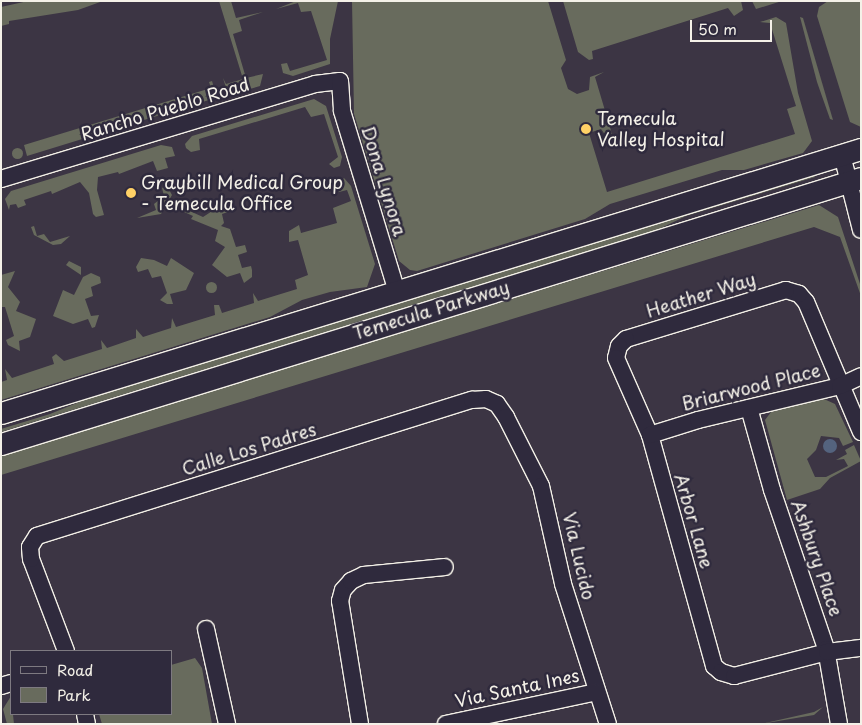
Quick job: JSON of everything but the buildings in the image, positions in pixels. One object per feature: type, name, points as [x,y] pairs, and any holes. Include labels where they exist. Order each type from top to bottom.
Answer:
[{"type":"main road","name":"Temecula Parkway","points":[[1,413],[851,152]]},
{"type":"main road","name":"Temecula Parkway","points":[[1,444],[854,180]]},
{"type":"street","name":"Rancho Pueblo Road","points":[[1,179],[316,84],[340,81]]},
{"type":"street","name":"Dona Lynora","points":[[340,81],[342,111],[397,292]]},
{"type":"street","points":[[851,152],[861,230]]},
{"type":"street","name":"Heather Way","points":[[616,358],[619,346],[626,339],[786,290],[799,294],[806,302],[840,386]]},
{"type":"street","name":"Arbor Lane","points":[[616,358],[650,435],[714,666],[721,672],[734,676],[827,652]]},
{"type":"street","name":"Briarwood Place","points":[[650,435],[840,386],[861,376]]},
{"type":"street","points":[[840,386],[861,432]]},
{"type":"street","name":"Calle Los Padres","points":[[66,650],[31,559],[30,547],[37,536],[472,400],[486,399],[497,404]]},
{"type":"street","name":"Via Lucido","points":[[497,404],[541,486],[563,584],[608,724]]},
{"type":"street","name":"Ashbury Place","points":[[749,408],[772,490],[827,652],[839,724]]},
{"type":"street","points":[[360,724],[340,601],[343,590],[350,581],[364,576],[445,567]]},
{"type":"street","points":[[206,629],[226,724]]},
{"type":"street","points":[[827,652],[861,648]]},
{"type":"street","name":"Via Santa Ines","points":[[446,724],[597,692]]},
{"type":"green space","points":[[28,1],[103,1],[78,10],[9,21],[9,24],[1,26],[1,7]]},
{"type":"green space","points":[[219,1],[231,1],[236,18],[263,12],[239,20],[242,31],[233,34],[246,78],[263,74],[260,86],[236,93],[227,91],[223,78],[226,84],[243,79]]},
{"type":"green space","points":[[296,1],[338,1],[330,39],[330,64],[293,76],[283,73],[281,64],[287,63],[290,71],[327,60],[311,11],[301,12],[298,3],[276,9]]},
{"type":"green space","points":[[352,1],[548,1],[566,60],[561,68],[568,89],[577,94],[589,90],[590,77],[604,72],[595,77],[612,134],[606,136],[601,129],[589,133],[607,192],[795,134],[787,109],[796,106],[770,23],[760,22],[776,17],[786,23],[798,93],[812,141],[803,153],[744,170],[722,170],[610,204],[585,219],[417,271],[410,270],[399,261],[354,114]]},
{"type":"green space","points":[[563,1],[741,1],[743,10],[734,16],[728,8],[592,51],[593,59],[589,60],[578,52]]},
{"type":"green space","points":[[752,1],[782,1],[756,9]]},
{"type":"green space","points":[[828,1],[861,1],[861,127],[850,122],[817,16],[819,7]]},
{"type":"green space","points":[[800,17],[803,18],[833,120],[830,119],[817,82]]},
{"type":"green space","points":[[212,81],[216,94],[209,100],[27,156],[24,145],[211,88],[209,82]]},
{"type":"green space","points":[[314,99],[326,106],[342,157],[340,166],[334,168],[329,164],[338,157],[324,114],[311,117],[305,107],[199,139],[200,150],[191,152],[186,148],[185,144],[192,136]]},
{"type":"green space","points":[[161,145],[172,147],[175,156],[165,158],[168,168],[157,171],[153,161],[119,174],[118,172],[98,177],[97,190],[104,215],[96,217],[93,214],[89,193],[80,182],[52,194],[51,191],[24,200],[26,205],[18,208],[16,204],[10,205],[9,210],[5,199],[11,191]]},
{"type":"green space","points":[[17,147],[23,153],[17,159],[11,153]]},
{"type":"green space","points":[[815,174],[815,177],[686,216],[657,230],[1,432],[1,429],[50,414],[106,391]]},
{"type":"green space","points":[[344,178],[351,186],[375,264],[367,287],[330,292],[302,300],[270,317],[1,400],[1,382],[7,380],[5,369],[12,378],[54,364],[52,357],[56,354],[64,361],[102,349],[101,340],[107,348],[136,338],[136,329],[143,337],[171,328],[172,318],[176,327],[215,315],[214,305],[219,305],[222,313],[254,303],[253,293],[258,301],[297,289],[295,280],[308,275],[298,240],[289,242],[289,231],[299,225],[301,233],[337,223],[333,208],[351,201],[347,190],[339,192],[335,187]]},
{"type":"green space","points":[[167,186],[172,195],[161,214],[137,218],[156,210],[154,204],[164,196],[162,188]]},
{"type":"green space","points":[[226,202],[234,210],[222,214],[224,223],[221,226],[230,229],[236,247],[245,245],[247,252],[238,255],[242,268],[251,266],[252,270],[252,277],[244,283],[240,273],[227,277],[212,265],[225,247],[215,241],[218,230],[191,219],[193,216],[182,211],[183,208],[203,217]]},
{"type":"green space","points":[[819,205],[838,217],[861,287],[861,296],[840,237],[814,227],[1,475],[1,455]]},
{"type":"green space","points":[[34,226],[37,236],[44,234],[50,242],[70,236],[61,244],[53,245],[34,235],[31,227]]},
{"type":"green space","points":[[141,258],[154,260],[167,266],[171,258],[194,273],[186,290],[170,294],[173,304],[167,304],[160,300],[167,293],[161,276],[152,278],[148,269],[138,272],[136,267]]},
{"type":"green space","points":[[69,261],[81,267],[81,275],[66,265]]},
{"type":"green space","points":[[15,271],[8,287],[20,302],[16,311],[36,319],[30,337],[19,341],[20,351],[8,345],[6,340],[14,336],[5,307],[1,307],[1,275]]},
{"type":"green space","points":[[91,273],[100,277],[101,283],[91,287],[93,296],[85,299],[91,316],[99,315],[95,327],[92,328],[88,319],[73,324],[53,316],[63,290],[74,295],[83,277]]},
{"type":"green space","points":[[211,281],[217,287],[211,293],[205,287]]},
{"type":"green space","points":[[824,399],[835,404],[853,442],[843,446],[839,438],[821,436],[816,450],[807,459],[815,477],[826,477],[848,466],[844,459],[836,460],[847,454],[845,450],[854,445],[861,461],[830,478],[820,489],[787,500],[765,420],[771,412]]},
{"type":"green space","points":[[195,658],[202,668],[212,724],[102,724],[99,715],[172,715],[172,665]]},
{"type":"green space","points":[[10,698],[10,715],[13,715],[14,724],[7,724],[3,709]]},
{"type":"green space","points":[[823,707],[814,715],[761,724],[814,712]]},
{"type":"water","points":[[827,439],[833,439],[837,446],[833,453],[827,453],[823,449],[823,443]]},
{"type":"place","name":"Temecula Valley Hospital","points":[[586,129]]},
{"type":"place","name":"Graybill Medical Group - Temecula Office","points":[[131,193]]}]
